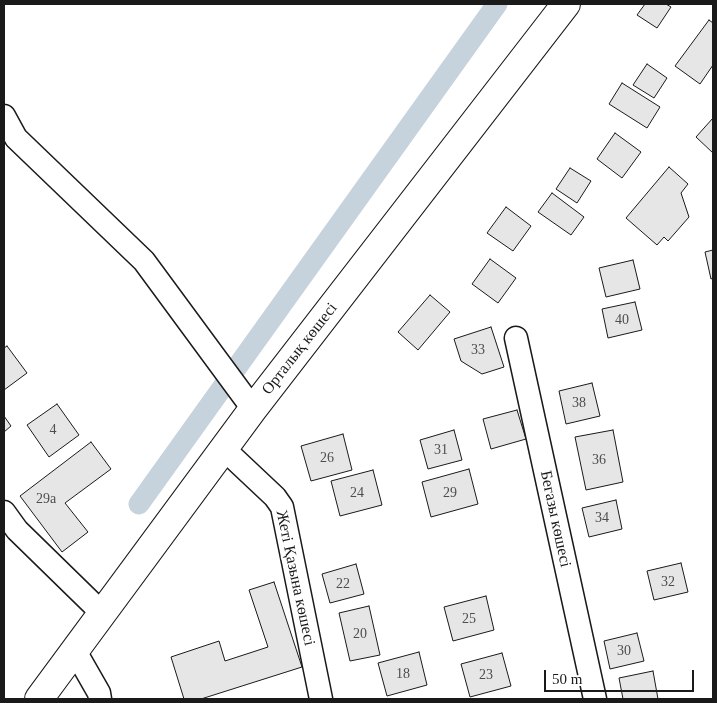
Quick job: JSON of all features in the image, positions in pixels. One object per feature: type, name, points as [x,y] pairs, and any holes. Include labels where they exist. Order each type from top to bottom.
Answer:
[{"type":"main road","name":"Орталық көшесі","points":[[39,699],[253,409],[566,4]]},
{"type":"street","points":[[4,116],[16,138],[144,261],[253,409]]},
{"type":"street","name":"Бегазы көшесі","points":[[516,338],[595,699]]},
{"type":"street","name":"Жеті Қазына көшесі","points":[[224,449],[275,497],[282,507],[321,699]]},
{"type":"street","points":[[4,512],[17,530],[103,614]]},
{"type":"street","points":[[75,651],[99,693],[100,699]]},
{"type":"building","points":[[645,4],[666,4],[671,7],[657,28],[637,15]]},
{"type":"building","points":[[709,20],[713,23],[713,65],[700,84],[675,66]]},
{"type":"building","points":[[647,64],[667,78],[654,98],[633,85]]},
{"type":"building","points":[[622,83],[660,107],[647,128],[609,104]]},
{"type":"building","points":[[713,118],[713,153],[696,137]]},
{"type":"building","points":[[615,133],[641,152],[622,178],[597,159]]},
{"type":"building","points":[[669,167],[688,184],[681,193],[689,217],[668,241],[664,237],[657,245],[626,218]]},
{"type":"building","points":[[570,168],[591,181],[577,203],[556,189]]},
{"type":"building","points":[[552,193],[584,217],[571,235],[538,212]]},
{"type":"building","points":[[506,207],[531,226],[513,251],[487,233]]},
{"type":"building","points":[[713,250],[713,278],[711,279],[705,252]]},
{"type":"building","points":[[490,259],[516,278],[498,303],[472,284]]},
{"type":"building","points":[[633,260],[640,289],[606,297],[599,268]]},
{"type":"building","points":[[430,295],[450,312],[418,350],[398,332]]},
{"type":"building","points":[[635,302],[642,330],[608,338],[602,309]]},
{"type":"building","points":[[491,327],[504,367],[482,374],[461,361],[454,339]]},
{"type":"building","points":[[7,346],[27,373],[4,390],[4,348]]},
{"type":"building","points":[[592,383],[600,416],[566,424],[559,391]]},
{"type":"building","points":[[57,404],[79,435],[49,457],[27,425]]},
{"type":"building","points":[[517,410],[526,439],[491,449],[483,419]]},
{"type":"building","points":[[4,416],[11,426],[4,432]]},
{"type":"building","points":[[454,430],[462,460],[428,469],[420,440]]},
{"type":"building","points":[[613,430],[623,482],[586,490],[575,437]]},
{"type":"building","points":[[343,434],[352,470],[311,481],[301,446]]},
{"type":"building","points":[[91,442],[111,469],[65,503],[88,532],[62,552],[20,496]]},
{"type":"building","points":[[469,469],[478,504],[431,517],[422,482]]},
{"type":"building","points":[[373,470],[382,505],[340,516],[331,481]]},
{"type":"building","points":[[616,500],[622,529],[589,537],[582,508]]},
{"type":"building","points":[[681,563],[688,592],[654,600],[647,571]]},
{"type":"building","points":[[356,564],[364,594],[330,603],[322,574]]},
{"type":"building","points":[[274,582],[302,667],[201,699],[184,699],[171,657],[219,641],[225,661],[268,647],[249,590]]},
{"type":"building","points":[[486,596],[494,630],[453,641],[444,607]]},
{"type":"building","points":[[369,606],[380,655],[350,661],[339,613]]},
{"type":"building","points":[[637,633],[644,661],[610,669],[604,641]]},
{"type":"building","points":[[419,652],[427,685],[387,696],[378,663]]},
{"type":"building","points":[[502,653],[511,686],[470,697],[461,664]]},
{"type":"building","points":[[653,671],[658,699],[623,699],[619,678]]},
{"type":"waterway","points":[[139,504],[497,4]]}]
